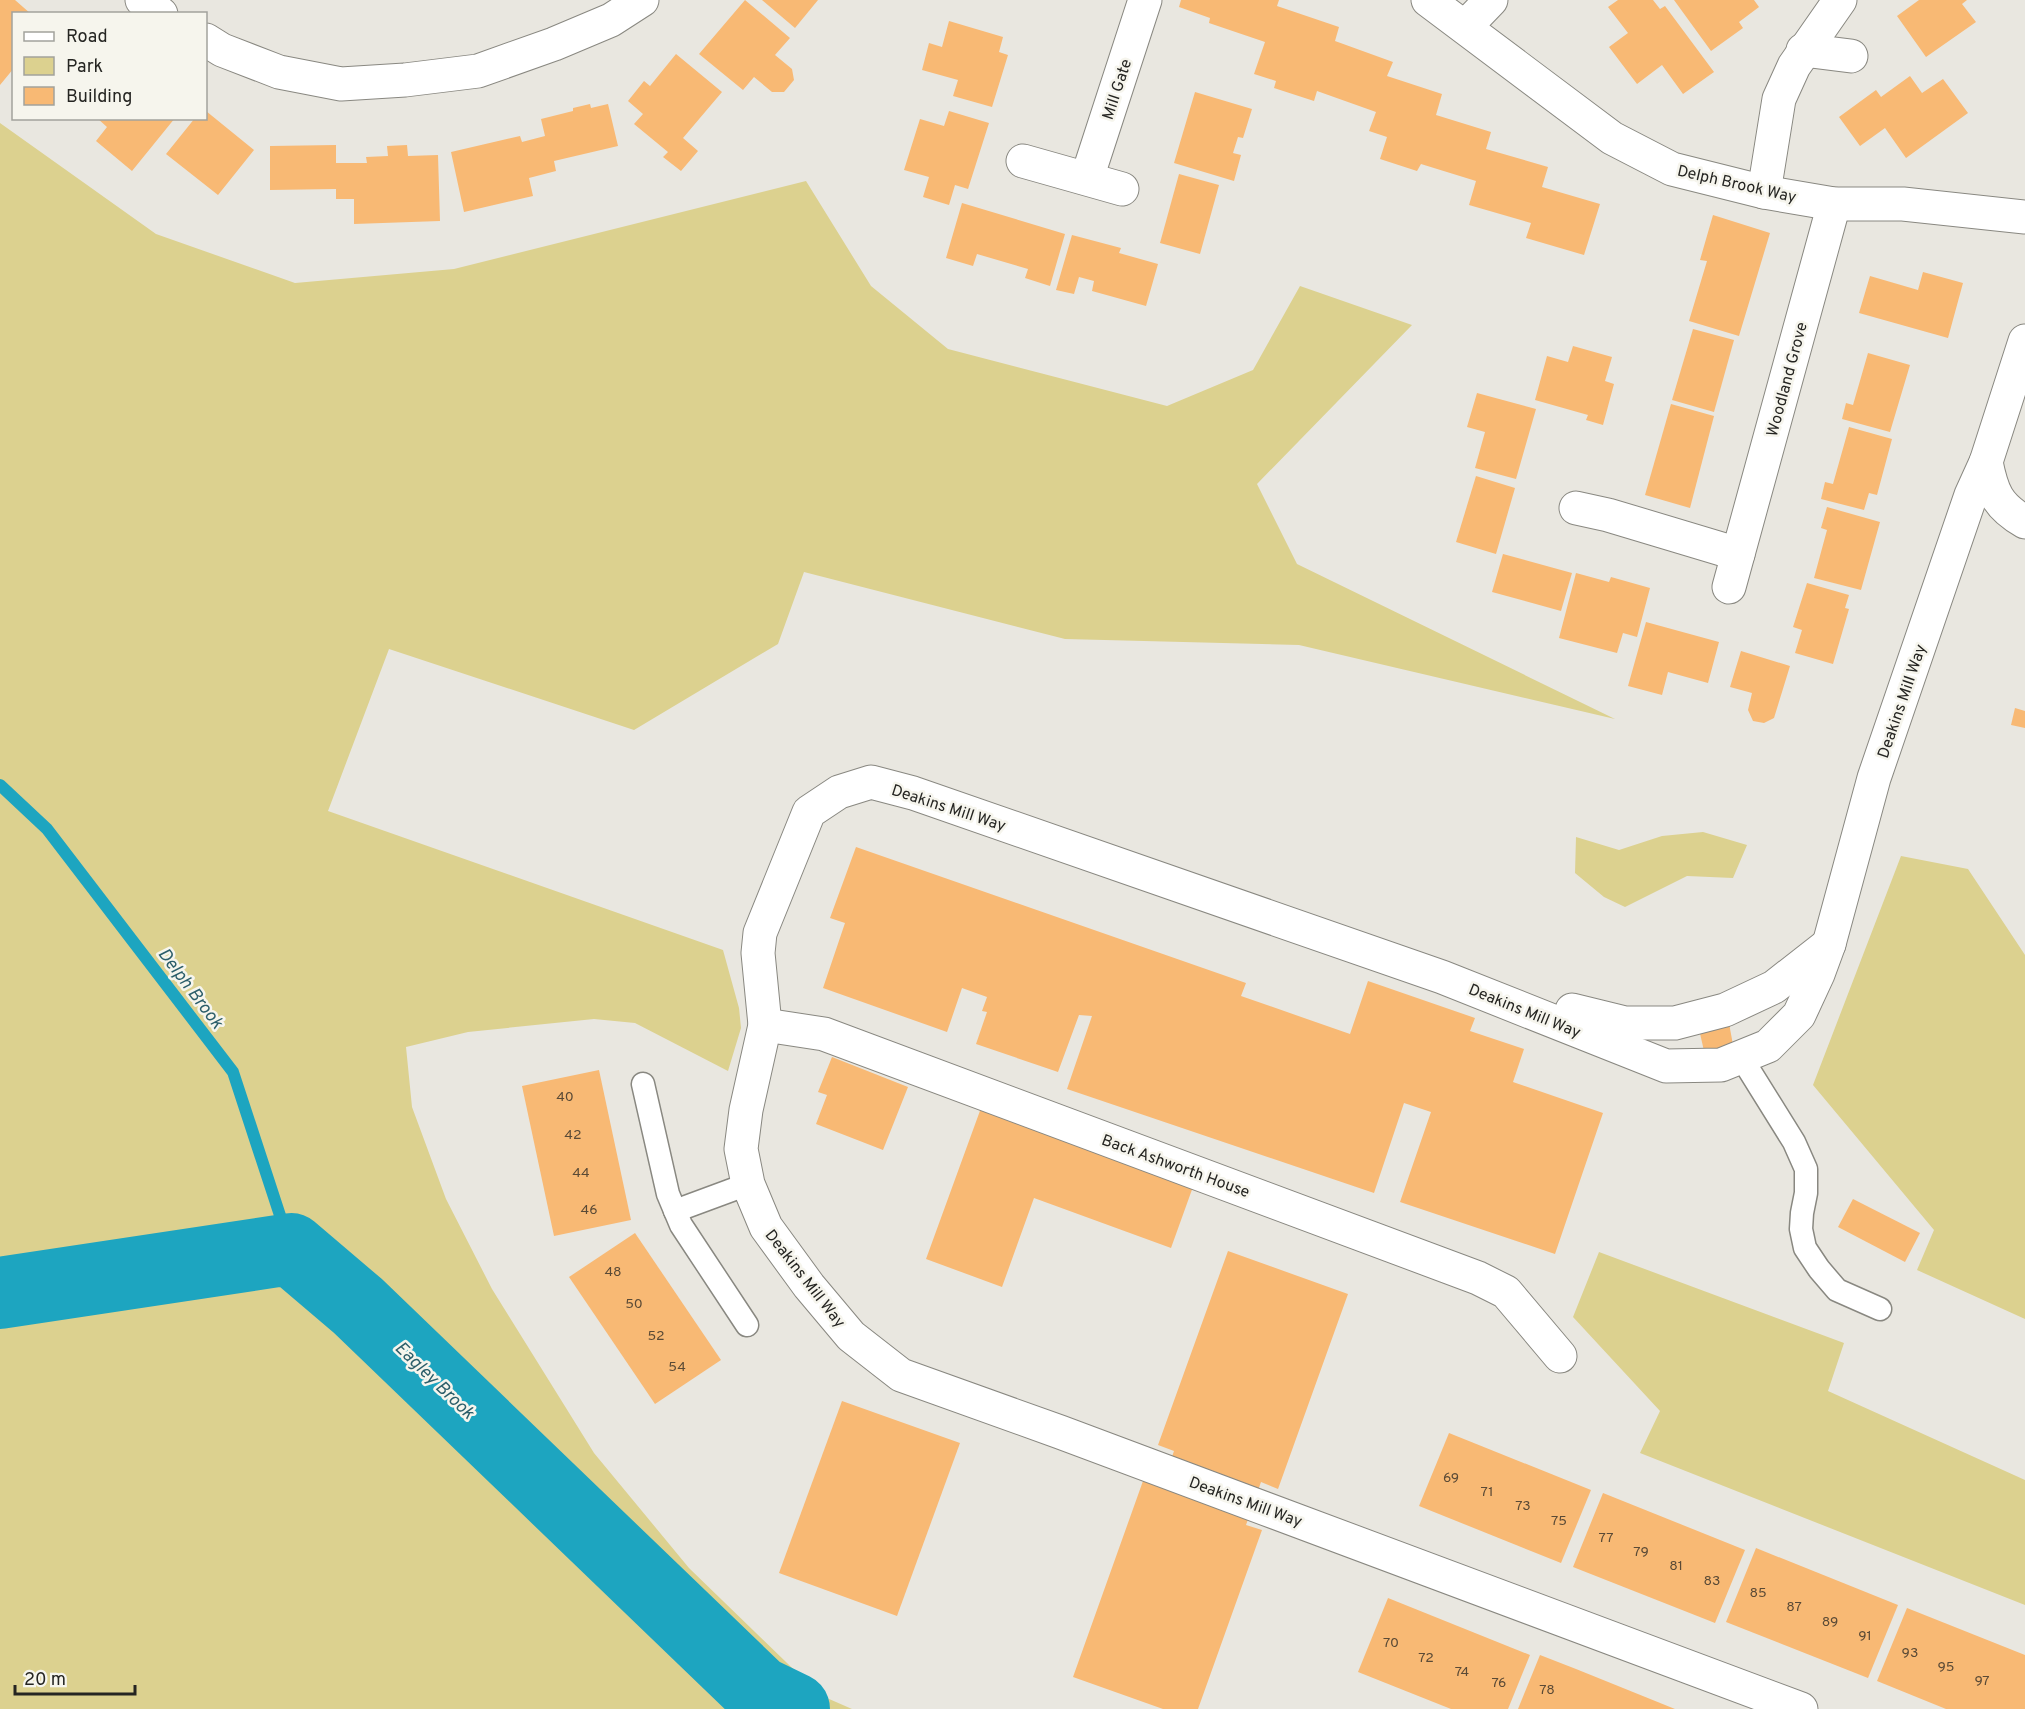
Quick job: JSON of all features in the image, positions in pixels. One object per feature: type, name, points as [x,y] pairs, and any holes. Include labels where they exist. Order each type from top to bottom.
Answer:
[{"type":"street","points":[[142,0],[158,12]]},
{"type":"street","points":[[207,41],[222,50],[289,74],[341,84],[405,80],[478,71],[554,45],[612,20],[642,0]]},
{"type":"street","name":"Mill Gate","points":[[1087,178],[1145,0]]},
{"type":"street","name":"Delph Brook Way","points":[[1428,0],[1611,138],[1672,169],[1764,192],[1834,204],[1903,204],[2025,217]]},
{"type":"street","points":[[1465,27],[1491,0]]},
{"type":"street","points":[[1764,192],[1779,99],[1803,50],[1840,0]]},
{"type":"street","points":[[1803,50],[1851,56]]},
{"type":"street","points":[[1023,161],[1122,189]]},
{"type":"street","name":"Woodland Grove","points":[[1729,587],[1834,204]]},
{"type":"street","name":"Deakins Mill Way","points":[[1801,1709],[1051,1428],[901,1375],[851,1336],[809,1286],[765,1227],[748,1184],[741,1149],[746,1110],[765,1025],[758,953],[760,933],[809,812],[839,792],[871,782],[913,793],[1442,977],[1666,1066],[1721,1065],[1768,1046],[1799,1015],[1829,944],[1874,778],[1971,495],[1986,462],[2025,341]]},
{"type":"street","points":[[1986,462],[1991,488],[2003,507],[2025,522]]},
{"type":"street","points":[[1576,508],[1610,507],[1738,554]]},
{"type":"street","name":"Deakins Mill Way","points":[[1442,977],[1625,1023],[1675,1023],[1725,1010],[1774,987],[1829,944]]},
{"type":"street","name":"Back Ashworth House","points":[[765,1025],[824,1034],[1478,1278],[1506,1292],[1560,1356]]},
{"type":"lane","points":[[1741,1057],[1794,1142],[1806,1169],[1806,1193],[1801,1229],[1804,1248],[1837,1290],[1880,1309]]},
{"type":"lane","points":[[643,1084],[668,1194],[681,1225],[747,1325]]},
{"type":"lane","points":[[675,1211],[748,1184]]},
{"type":"green space","points":[[0,123],[156,234],[295,283],[454,269],[806,181],[871,286],[948,349],[1167,406],[1253,370],[1300,286],[1412,325],[1257,484],[1297,564],[1615,719],[1299,645],[1065,639],[804,572],[778,644],[634,730],[389,649],[328,811],[723,950],[739,1008],[741,1028],[728,1071],[635,1023],[594,1019],[468,1032],[406,1047],[412,1107],[446,1199],[492,1289],[594,1453],[689,1568],[820,1695],[852,1709],[0,1709]]},
{"type":"green space","points":[[1703,832],[1747,845],[1733,878],[1687,876],[1625,907],[1604,897],[1575,873],[1576,837],[1619,850],[1662,836]]},
{"type":"green space","points":[[1901,856],[1968,869],[2025,955],[2025,1319],[1917,1270],[1934,1230],[1813,1085]]},
{"type":"green space","points":[[1599,1252],[1844,1343],[1828,1391],[2025,1480],[2025,1605],[1640,1453],[1660,1411],[1573,1317]]},
{"type":"building","points":[[0,0],[15,0],[29,12],[12,12],[12,70],[0,85]]},
{"type":"building","points":[[745,0],[790,38],[775,55],[792,69],[794,80],[784,92],[772,92],[754,77],[743,90],[699,54]]},
{"type":"building","points":[[762,0],[818,0],[795,28]]},
{"type":"building","points":[[1181,0],[1279,0],[1277,6],[1339,27],[1335,41],[1393,62],[1387,76],[1442,94],[1436,115],[1491,132],[1486,149],[1548,167],[1542,187],[1600,204],[1584,255],[1526,238],[1531,223],[1469,205],[1476,181],[1421,164],[1417,171],[1380,159],[1387,137],[1369,131],[1376,112],[1317,91],[1314,101],[1274,88],[1276,81],[1254,74],[1265,42],[1209,23],[1210,18],[1179,7]]},
{"type":"building","points":[[1618,0],[1653,0],[1660,9],[1665,6],[1714,72],[1683,94],[1662,65],[1637,84],[1609,47],[1628,33],[1608,7]]},
{"type":"building","points":[[1674,0],[1754,0],[1759,7],[1739,22],[1743,28],[1711,51]]},
{"type":"building","points":[[1919,0],[1967,0],[1962,4],[1976,22],[1926,57],[1897,16]]},
{"type":"building","points":[[949,21],[1003,37],[999,52],[1008,55],[992,107],[953,96],[958,80],[922,70],[929,43],[942,47]]},
{"type":"building","points":[[676,54],[722,92],[683,138],[698,151],[681,171],[663,157],[668,152],[634,124],[643,114],[628,101],[644,81],[650,86]]},
{"type":"building","points":[[1910,76],[1922,93],[1943,79],[1968,113],[1906,158],[1885,128],[1860,146],[1839,117],[1876,90],[1881,97]]},
{"type":"building","points":[[1195,92],[1252,109],[1243,138],[1238,137],[1233,153],[1241,155],[1234,181],[1174,163]]},
{"type":"building","points":[[590,104],[591,108],[608,104],[618,146],[554,161],[556,171],[529,178],[533,196],[464,212],[451,152],[520,136],[522,142],[545,136],[541,119]]},
{"type":"building","points":[[949,111],[989,123],[968,189],[955,185],[949,205],[923,197],[929,177],[904,170],[920,119],[944,126]]},
{"type":"building","points":[[207,112],[254,150],[218,195],[166,154],[193,120],[207,120]]},
{"type":"building","points":[[99,120],[173,120],[132,171],[96,141],[107,127]]},
{"type":"building","points":[[336,145],[336,163],[367,163],[366,157],[388,156],[387,146],[407,145],[408,156],[438,155],[440,221],[354,224],[354,199],[336,199],[336,189],[270,190],[270,146]]},
{"type":"building","points":[[1179,174],[1219,185],[1200,254],[1160,243]]},
{"type":"building","points":[[962,203],[1065,234],[1050,286],[1025,278],[1028,269],[977,254],[973,266],[946,258]]},
{"type":"building","points":[[1713,215],[1770,233],[1739,336],[1689,321],[1707,261],[1700,260]]},
{"type":"building","points":[[1072,235],[1121,248],[1119,253],[1158,264],[1146,306],[1092,291],[1094,281],[1079,277],[1074,294],[1056,290]]},
{"type":"building","points":[[1923,272],[1963,283],[1948,338],[1859,313],[1870,276],[1918,290]]},
{"type":"building","points":[[1693,329],[1734,340],[1714,412],[1672,400]]},
{"type":"building","points":[[1573,346],[1612,357],[1605,381],[1614,384],[1603,425],[1586,420],[1588,415],[1535,400],[1547,356],[1568,362]]},
{"type":"building","points":[[1868,353],[1910,365],[1890,432],[1842,419],[1846,403],[1853,405]]},
{"type":"building","points":[[1477,393],[1536,409],[1516,479],[1475,468],[1485,432],[1467,427]]},
{"type":"building","points":[[1671,404],[1714,416],[1690,508],[1645,495]]},
{"type":"building","points":[[1849,427],[1892,439],[1877,495],[1869,493],[1864,510],[1821,499],[1825,482],[1833,484]]},
{"type":"building","points":[[1476,476],[1515,488],[1496,554],[1456,542]]},
{"type":"building","points":[[1827,507],[1880,522],[1861,590],[1814,578],[1827,530],[1821,528]]},
{"type":"building","points":[[1503,554],[1572,573],[1561,611],[1492,592]]},
{"type":"building","points":[[1576,573],[1609,582],[1611,577],[1650,588],[1637,637],[1623,633],[1617,653],[1559,638]]},
{"type":"building","points":[[1807,583],[1849,595],[1845,608],[1849,609],[1833,664],[1795,653],[1802,630],[1793,627]]},
{"type":"building","points":[[1646,622],[1719,642],[1708,683],[1668,672],[1662,695],[1628,686]]},
{"type":"building","points":[[1741,651],[1790,666],[1774,718],[1764,723],[1753,721],[1748,710],[1752,693],[1730,687]]},
{"type":"building","points":[[2015,708],[2025,711],[2025,728],[2011,725]]},
{"type":"building","points":[[856,847],[1246,983],[1241,996],[1350,1034],[1368,981],[1475,1018],[1470,1031],[1524,1049],[1513,1082],[1603,1113],[1555,1254],[1400,1202],[1431,1112],[1404,1103],[1374,1193],[1067,1089],[1092,1016],[1079,1015],[1058,1072],[976,1044],[987,1012],[982,1011],[987,997],[962,988],[947,1032],[823,988],[845,923],[830,918]]},
{"type":"building","points":[[1729,1023],[1733,1045],[1704,1051],[1699,1029]]},
{"type":"building","points":[[832,1057],[908,1087],[883,1150],[816,1124],[827,1095],[818,1092]]},
{"type":"building","points":[[599,1070],[631,1220],[554,1236],[522,1086]]},
{"type":"building","points":[[981,1108],[1194,1184],[1171,1248],[1034,1198],[1002,1287],[926,1259]]},
{"type":"building","points":[[1853,1199],[1920,1233],[1905,1262],[1838,1227]]},
{"type":"building","points":[[635,1233],[721,1360],[655,1404],[569,1277]]},
{"type":"building","points":[[1228,1251],[1348,1294],[1278,1489],[1261,1482],[1246,1525],[1262,1530],[1198,1709],[1163,1709],[1073,1677],[1143,1481],[1161,1488],[1174,1451],[1158,1445]]},
{"type":"building","points":[[842,1401],[960,1443],[897,1616],[779,1573]]},
{"type":"building","points":[[1449,1433],[1591,1490],[1561,1563],[1419,1506]]},
{"type":"building","points":[[1603,1493],[1745,1550],[1715,1623],[1573,1567]]},
{"type":"building","points":[[1756,1548],[1898,1605],[1868,1678],[1726,1622]]},
{"type":"building","points":[[1388,1598],[1530,1655],[1508,1709],[1451,1709],[1358,1672]]},
{"type":"building","points":[[1907,1608],[2025,1655],[2025,1709],[1946,1709],[1877,1681]]},
{"type":"building","points":[[1540,1655],[1576,1669],[1675,1709],[1518,1709]]},
{"type":"waterway","name":"Delph Brook","points":[[0,785],[47,829],[233,1072],[291,1249]]},
{"type":"waterway","name":"Eagley Brook","points":[[0,1293],[291,1249],[358,1306],[759,1692],[794,1709]]}]
